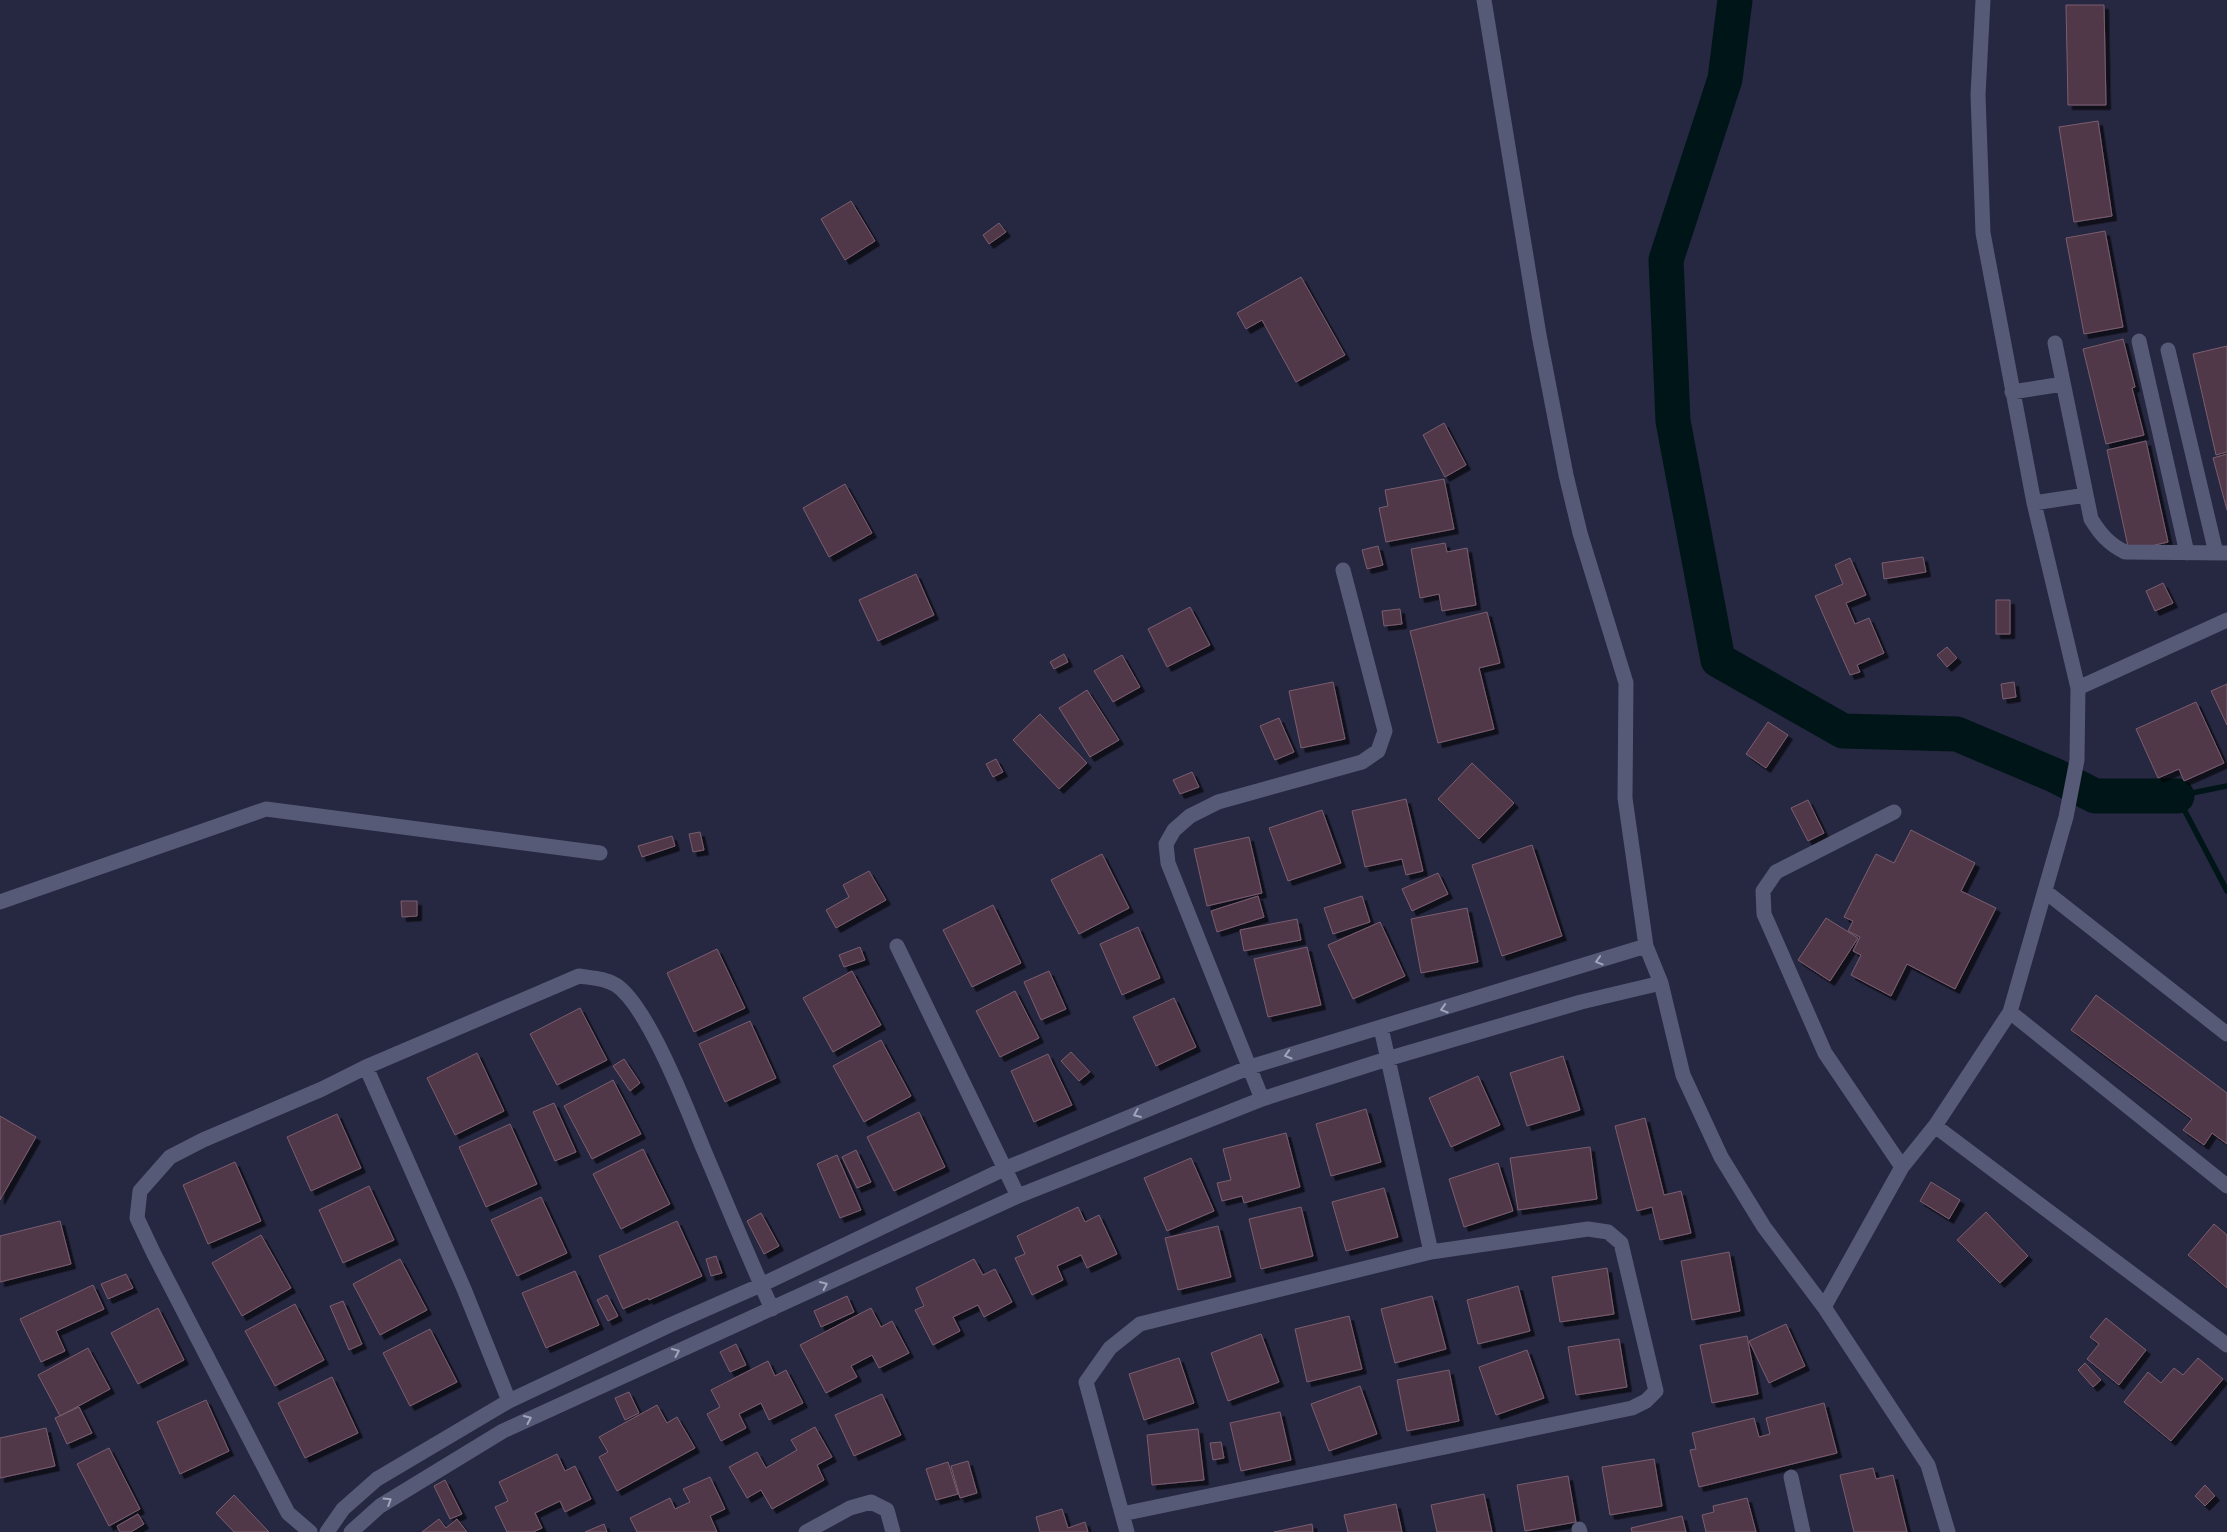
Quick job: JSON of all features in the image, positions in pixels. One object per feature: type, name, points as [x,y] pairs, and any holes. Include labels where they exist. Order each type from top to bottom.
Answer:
[{"type":"street","points":[[1484,0],[1539,335],[1566,476],[1583,542],[1626,683],[1624,798],[1646,946],[1661,983],[1683,1075],[1722,1157],[1764,1227],[1824,1306],[1928,1465],[1948,1532]]},
{"type":"street","points":[[1824,1306],[1902,1167],[1935,1126],[2010,1012],[2066,817],[2077,760],[2078,688],[2034,503],[1983,233],[1978,95],[1983,0]]},
{"type":"street","points":[[2139,341],[2187,552]]},
{"type":"street","points":[[2055,344],[2091,519],[2100,534],[2112,545],[2125,552],[2222,553],[2189,440],[2168,350]]},
{"type":"street","points":[[2012,392],[2063,384]]},
{"type":"street","points":[[2163,444],[2189,440]]},
{"type":"street","points":[[2034,503],[2086,495]]},
{"type":"street","points":[[1262,1099],[1168,863],[1166,844],[1174,830],[1190,816],[1218,802],[1362,762],[1378,750],[1385,731],[1342,570]]},
{"type":"street","points":[[2078,688],[2227,620]]},
{"type":"street","points":[[0,902],[266,810],[600,853]]},
{"type":"street","points":[[1894,812],[1776,872],[1763,891],[1764,914],[1824,1053],[1902,1167]]},
{"type":"street","points":[[2046,892],[2227,1034]]},
{"type":"street","points":[[897,946],[1018,1196]]},
{"type":"street","points":[[327,1532],[343,1509],[377,1479],[509,1401],[670,1325],[761,1285],[1004,1169],[1250,1067],[1646,946]]},
{"type":"street","points":[[310,1532],[288,1513],[154,1254],[138,1218],[140,1191],[170,1157],[203,1140],[322,1089],[366,1067],[580,976],[601,978],[617,986],[632,1002],[673,1076],[772,1309]]},
{"type":"street","points":[[351,1532],[380,1506],[503,1431],[1018,1196],[1262,1099],[1387,1059],[1581,1002],[1661,983]]},
{"type":"street","points":[[2010,1012],[2227,1186]]},
{"type":"street","points":[[1380,1028],[1431,1252]]},
{"type":"street","points":[[366,1067],[464,1289],[509,1401]]},
{"type":"street","points":[[1935,1126],[2227,1345]]},
{"type":"street","points":[[1122,1514],[1632,1408],[1646,1401],[1656,1391],[1620,1243],[1608,1232],[1588,1229],[1431,1252],[1140,1324],[1110,1348],[1086,1382],[1122,1514],[1127,1532]]},
{"type":"street","points":[[1791,1477],[1803,1532]]},
{"type":"street","points":[[806,1532],[850,1508],[871,1502],[887,1510],[893,1532]]},
{"type":"building","points":[[2066,5],[2104,5],[2106,105],[2068,105]]},
{"type":"building","points":[[2098,121],[2112,216],[2074,222],[2059,127]]},
{"type":"building","points":[[851,201],[875,241],[845,260],[821,219]]},
{"type":"building","points":[[999,223],[1006,232],[989,244],[983,235]]},
{"type":"building","points":[[2105,231],[2123,327],[2084,334],[2066,238]]},
{"type":"building","points":[[1301,277],[1345,355],[1296,382],[1262,320],[1246,329],[1237,313]]},
{"type":"building","points":[[2123,339],[2135,387],[2132,388],[2144,435],[2106,444],[2083,349]]},
{"type":"building","points":[[2227,346],[2227,452],[2216,455],[2193,354]]},
{"type":"building","points":[[1444,423],[1466,465],[1445,477],[1423,435]]},
{"type":"building","points":[[2146,441],[2168,542],[2129,551],[2107,450]]},
{"type":"building","points":[[2227,454],[2227,510],[2213,458]]},
{"type":"building","points":[[1444,479],[1454,529],[1386,542],[1379,508],[1388,506],[1385,490]]},
{"type":"building","points":[[845,484],[872,533],[829,557],[803,508]]},
{"type":"building","points":[[1445,543],[1447,552],[1467,548],[1476,605],[1442,611],[1439,594],[1420,598],[1411,549]]},
{"type":"building","points":[[1378,546],[1383,565],[1367,569],[1362,550]]},
{"type":"building","points":[[1923,557],[1926,572],[1884,579],[1882,563]]},
{"type":"building","points":[[1850,558],[1866,595],[1846,603],[1855,624],[1869,618],[1884,653],[1857,665],[1860,672],[1850,675],[1815,596],[1843,584],[1835,565]]},
{"type":"building","points":[[916,574],[934,615],[878,641],[859,600]]},
{"type":"building","points":[[2163,583],[2173,603],[2155,611],[2146,591]]},
{"type":"building","points":[[1996,600],[2010,600],[2010,634],[1996,634]]},
{"type":"building","points":[[1190,607],[1210,645],[1167,667],[1148,629]]},
{"type":"building","points":[[1400,609],[1402,624],[1384,626],[1382,611]]},
{"type":"building","points":[[1487,612],[1500,663],[1479,668],[1494,729],[1438,743],[1410,631]]},
{"type":"building","points":[[1947,647],[1957,658],[1947,667],[1937,655]]},
{"type":"building","points":[[1064,654],[1068,662],[1054,669],[1050,662]]},
{"type":"building","points":[[1122,655],[1140,687],[1113,702],[1094,671]]},
{"type":"building","points":[[1333,682],[1345,739],[1301,748],[1289,691]]},
{"type":"building","points":[[2014,682],[2016,697],[2003,699],[2001,684]]},
{"type":"building","points":[[2227,684],[2227,725],[2211,691]]},
{"type":"building","points":[[1087,690],[1119,740],[1090,757],[1059,708]]},
{"type":"building","points":[[2196,702],[2224,763],[2184,781],[2179,769],[2158,778],[2136,729]]},
{"type":"building","points":[[1040,714],[1087,763],[1059,789],[1013,740]]},
{"type":"building","points":[[1279,718],[1294,752],[1275,760],[1260,726]]},
{"type":"building","points":[[1768,722],[1788,735],[1766,768],[1746,754]]},
{"type":"building","points":[[996,759],[1003,772],[993,777],[986,764]]},
{"type":"building","points":[[1472,763],[1514,803],[1479,839],[1438,799]]},
{"type":"building","points":[[1192,772],[1199,787],[1180,794],[1173,780]]},
{"type":"building","points":[[1406,799],[1423,871],[1406,875],[1402,859],[1365,867],[1352,811]]},
{"type":"building","points":[[1808,800],[1824,833],[1808,841],[1791,808]]},
{"type":"building","points":[[1322,810],[1341,863],[1288,881],[1269,828]]},
{"type":"building","points":[[1911,830],[1975,863],[1961,891],[1996,908],[1955,989],[1907,964],[1891,996],[1851,975],[1861,955],[1853,951],[1860,937],[1848,931],[1853,921],[1844,917],[1876,854],[1894,863]]},
{"type":"building","points":[[700,832],[704,850],[693,852],[689,834]]},
{"type":"building","points":[[672,836],[675,846],[642,857],[638,846]]},
{"type":"building","points":[[1249,837],[1262,893],[1207,906],[1194,849]]},
{"type":"building","points":[[1532,845],[1562,936],[1502,956],[1472,865]]},
{"type":"building","points":[[1102,854],[1129,908],[1079,934],[1051,880]]},
{"type":"building","points":[[869,871],[886,900],[836,928],[826,910],[849,897],[843,885]]},
{"type":"building","points":[[1438,873],[1448,894],[1412,911],[1402,889]]},
{"type":"building","points":[[1258,896],[1264,917],[1217,932],[1211,911]]},
{"type":"building","points":[[1362,896],[1370,922],[1333,934],[1324,908]]},
{"type":"building","points":[[401,901],[417,901],[417,916],[402,917]]},
{"type":"building","points":[[993,905],[1021,963],[972,987],[943,930]]},
{"type":"building","points":[[1467,908],[1478,962],[1421,973],[1411,919]]},
{"type":"building","points":[[1826,918],[1858,938],[1830,981],[1798,960]]},
{"type":"building","points":[[1297,919],[1301,940],[1244,951],[1240,930]]},
{"type":"building","points":[[1380,922],[1405,976],[1353,999],[1328,945]]},
{"type":"building","points":[[1138,927],[1160,978],[1122,995],[1100,944]]},
{"type":"building","points":[[860,947],[865,960],[844,967],[839,955]]},
{"type":"building","points":[[1307,947],[1321,1005],[1268,1017],[1254,959]]},
{"type":"building","points":[[717,949],[745,1008],[694,1032],[667,973]]},
{"type":"building","points":[[852,971],[881,1025],[833,1052],[803,998]]},
{"type":"building","points":[[1049,971],[1066,1009],[1041,1020],[1024,982]]},
{"type":"building","points":[[1015,991],[1039,1038],[1000,1057],[976,1011]]},
{"type":"building","points":[[2096,995],[2227,1093],[2227,1144],[2212,1133],[2204,1145],[2183,1130],[2192,1119],[2071,1030]]},
{"type":"building","points":[[1174,998],[1196,1047],[1156,1066],[1133,1017]]},
{"type":"building","points":[[580,1008],[607,1060],[557,1085],[530,1034]]},
{"type":"building","points":[[750,1021],[776,1078],[725,1102],[699,1044]]},
{"type":"building","points":[[881,1040],[911,1096],[864,1122],[833,1066]]},
{"type":"building","points":[[1071,1052],[1090,1072],[1079,1081],[1061,1061]]},
{"type":"building","points":[[477,1053],[504,1111],[455,1135],[427,1078]]},
{"type":"building","points":[[1048,1054],[1072,1105],[1034,1122],[1011,1071]]},
{"type":"building","points":[[1563,1056],[1580,1110],[1527,1126],[1510,1073]]},
{"type":"building","points":[[624,1059],[640,1083],[630,1091],[613,1066]]},
{"type":"building","points":[[1478,1076],[1500,1125],[1451,1147],[1429,1098]]},
{"type":"building","points":[[613,1080],[641,1134],[592,1159],[564,1106]]},
{"type":"building","points":[[554,1103],[576,1152],[555,1161],[533,1112]]},
{"type":"building","points":[[1366,1109],[1381,1162],[1331,1176],[1316,1124]]},
{"type":"building","points":[[919,1112],[945,1167],[894,1191],[867,1137]]},
{"type":"building","points":[[337,1114],[361,1168],[311,1191],[287,1137]]},
{"type":"building","points":[[0,1116],[36,1137],[0,1200]]},
{"type":"building","points":[[1645,1118],[1664,1195],[1681,1191],[1691,1233],[1660,1240],[1652,1207],[1637,1211],[1615,1126]]},
{"type":"building","points":[[510,1124],[537,1184],[486,1207],[459,1147]]},
{"type":"building","points":[[1286,1133],[1300,1187],[1244,1203],[1242,1196],[1222,1201],[1217,1183],[1231,1180],[1223,1149]]},
{"type":"building","points":[[1590,1147],[1597,1199],[1518,1210],[1510,1158]]},
{"type":"building","points":[[643,1149],[670,1204],[621,1229],[593,1174]]},
{"type":"building","points":[[856,1150],[871,1182],[857,1188],[842,1157]]},
{"type":"building","points":[[837,1155],[861,1210],[840,1218],[817,1164]]},
{"type":"building","points":[[1191,1158],[1214,1211],[1167,1231],[1144,1178]]},
{"type":"building","points":[[235,1162],[261,1221],[208,1244],[183,1185]]},
{"type":"building","points":[[1498,1163],[1513,1211],[1464,1227],[1449,1179]]},
{"type":"building","points":[[1931,1182],[1960,1200],[1949,1219],[1920,1201]]},
{"type":"building","points":[[369,1186],[394,1240],[343,1263],[319,1210]]},
{"type":"building","points":[[1384,1188],[1398,1237],[1346,1251],[1332,1202]]},
{"type":"building","points":[[541,1197],[567,1253],[517,1276],[491,1220]]},
{"type":"building","points":[[1078,1207],[1085,1222],[1099,1215],[1117,1254],[1087,1268],[1081,1255],[1057,1266],[1063,1280],[1032,1295],[1015,1258],[1025,1254],[1017,1236]]},
{"type":"building","points":[[1301,1207],[1313,1256],[1261,1269],[1249,1219]]},
{"type":"building","points":[[1986,1212],[2028,1256],[2000,1283],[1957,1240]]},
{"type":"building","points":[[761,1213],[779,1246],[764,1254],[747,1221]]},
{"type":"building","points":[[60,1221],[71,1264],[0,1282],[0,1236]]},
{"type":"building","points":[[677,1221],[702,1276],[649,1300],[648,1298],[623,1309],[599,1256]]},
{"type":"building","points":[[2214,1224],[2227,1235],[2227,1288],[2188,1255]]},
{"type":"building","points":[[1218,1226],[1231,1277],[1178,1290],[1165,1238]]},
{"type":"building","points":[[261,1235],[291,1288],[242,1316],[212,1263]]},
{"type":"building","points":[[1729,1252],[1740,1311],[1692,1320],[1681,1261]]},
{"type":"building","points":[[716,1256],[722,1273],[711,1276],[706,1259]]},
{"type":"building","points":[[400,1259],[427,1310],[380,1335],[353,1284]]},
{"type":"building","points":[[974,1259],[983,1275],[995,1269],[1012,1302],[984,1317],[978,1305],[953,1317],[960,1331],[933,1345],[915,1310],[924,1306],[916,1288]]},
{"type":"building","points":[[1607,1268],[1614,1314],[1560,1322],[1552,1277]]},
{"type":"building","points":[[575,1271],[599,1325],[546,1348],[522,1293]]},
{"type":"building","points":[[126,1274],[133,1288],[108,1299],[101,1284]]},
{"type":"building","points":[[93,1285],[104,1309],[56,1331],[65,1351],[41,1362],[20,1319]]},
{"type":"building","points":[[1518,1286],[1530,1331],[1478,1344],[1467,1300]]},
{"type":"building","points":[[607,1295],[618,1316],[608,1321],[597,1300]]},
{"type":"building","points":[[847,1296],[854,1312],[821,1327],[814,1311]]},
{"type":"building","points":[[1432,1296],[1446,1349],[1395,1363],[1381,1309]]},
{"type":"building","points":[[343,1301],[362,1344],[349,1350],[330,1306]]},
{"type":"building","points":[[295,1304],[324,1360],[275,1386],[245,1331]]},
{"type":"building","points":[[158,1308],[184,1360],[138,1384],[111,1333]]},
{"type":"building","points":[[871,1308],[881,1327],[892,1321],[909,1353],[879,1368],[872,1355],[851,1366],[857,1377],[826,1393],[800,1345]]},
{"type":"building","points":[[1349,1316],[1362,1369],[1307,1382],[1295,1329]]},
{"type":"building","points":[[2106,1318],[2146,1350],[2119,1385],[2087,1359],[2099,1344],[2090,1337]]},
{"type":"building","points":[[1786,1324],[1805,1366],[1769,1383],[1749,1341]]},
{"type":"building","points":[[430,1329],[457,1382],[410,1406],[383,1353]]},
{"type":"building","points":[[1261,1334],[1279,1382],[1228,1401],[1211,1353]]},
{"type":"building","points":[[1747,1336],[1758,1394],[1712,1403],[1700,1345]]},
{"type":"building","points":[[1619,1339],[1627,1387],[1576,1395],[1568,1347]]},
{"type":"building","points":[[736,1344],[746,1365],[730,1372],[720,1352]]},
{"type":"building","points":[[88,1348],[110,1389],[60,1416],[38,1375]]},
{"type":"building","points":[[1527,1350],[1544,1398],[1496,1415],[1479,1367]]},
{"type":"building","points":[[1179,1358],[1194,1403],[1144,1420],[1129,1374]]},
{"type":"building","points":[[2198,1358],[2223,1379],[2171,1441],[2124,1402],[2148,1372],[2161,1383],[2174,1368],[2183,1375]]},
{"type":"building","points":[[768,1361],[775,1376],[786,1370],[803,1403],[769,1420],[761,1403],[739,1414],[746,1428],[721,1441],[707,1414],[720,1407],[711,1390]]},
{"type":"building","points":[[2085,1363],[2101,1380],[2093,1387],[2078,1370]]},
{"type":"building","points":[[1449,1370],[1459,1421],[1407,1431],[1397,1380]]},
{"type":"building","points":[[332,1377],[358,1433],[305,1458],[278,1403]]},
{"type":"building","points":[[1360,1386],[1377,1434],[1329,1451],[1311,1404]]},
{"type":"building","points":[[629,1392],[639,1413],[625,1420],[615,1398]]},
{"type":"building","points":[[882,1394],[901,1435],[854,1456],[835,1415]]},
{"type":"building","points":[[206,1400],[229,1451],[180,1474],[157,1422]]},
{"type":"building","points":[[1824,1403],[1837,1453],[1699,1487],[1690,1450],[1696,1449],[1692,1433],[1754,1418],[1759,1437],[1770,1434],[1766,1418]]},
{"type":"building","points":[[657,1405],[667,1423],[677,1417],[695,1448],[617,1491],[599,1457],[608,1452],[599,1437]]},
{"type":"building","points":[[79,1407],[92,1433],[67,1444],[55,1418]]},
{"type":"building","points":[[1280,1412],[1291,1460],[1241,1471],[1230,1423]]},
{"type":"building","points":[[815,1427],[832,1457],[817,1465],[824,1480],[772,1509],[761,1490],[747,1498],[729,1467],[757,1452],[766,1468],[797,1450],[791,1440]]},
{"type":"building","points":[[46,1428],[55,1466],[0,1478],[0,1438]]},
{"type":"building","points":[[1198,1429],[1204,1480],[1152,1485],[1147,1435]]},
{"type":"building","points":[[1221,1442],[1224,1458],[1213,1460],[1210,1443]]},
{"type":"building","points":[[109,1448],[140,1509],[109,1526],[77,1464]]},
{"type":"building","points":[[557,1454],[565,1471],[575,1466],[591,1499],[565,1512],[560,1501],[535,1513],[542,1528],[533,1532],[507,1532],[495,1507],[508,1501],[499,1482]]},
{"type":"building","points":[[1654,1459],[1662,1506],[1610,1515],[1602,1467]]},
{"type":"building","points":[[968,1461],[977,1493],[960,1498],[951,1466]]},
{"type":"building","points":[[948,1462],[958,1494],[936,1500],[926,1469]]},
{"type":"building","points":[[1873,1468],[1876,1479],[1893,1475],[1907,1532],[1854,1532],[1840,1475]]},
{"type":"building","points":[[1568,1476],[1576,1522],[1525,1531],[1517,1485]]},
{"type":"building","points":[[710,1477],[725,1509],[710,1516],[717,1532],[637,1532],[630,1518],[670,1498],[675,1509],[690,1502],[683,1489]]},
{"type":"building","points":[[445,1480],[462,1514],[450,1519],[434,1486]]},
{"type":"building","points":[[2205,1485],[2215,1496],[2205,1506],[2195,1496]]},
{"type":"building","points":[[1484,1494],[1492,1532],[1437,1532],[1431,1505]]},
{"type":"building","points":[[234,1495],[269,1532],[234,1532],[216,1513]]},
{"type":"building","points":[[1747,1498],[1756,1532],[1706,1532],[1702,1515],[1714,1512],[1713,1506]]},
{"type":"building","points":[[1396,1504],[1402,1532],[1348,1532],[1344,1515]]},
{"type":"building","points":[[1062,1509],[1068,1528],[1085,1522],[1088,1532],[1040,1532],[1036,1517]]},
{"type":"building","points":[[138,1514],[144,1524],[131,1532],[120,1532],[117,1526]]},
{"type":"building","points":[[1682,1516],[1686,1532],[1632,1532],[1631,1528]]},
{"type":"building","points":[[439,1519],[446,1528],[457,1519],[467,1532],[422,1532]]},
{"type":"building","points":[[604,1524],[607,1532],[585,1532]]},
{"type":"building","points":[[1312,1524],[1313,1532],[1274,1532]]},
{"type":"waterway","points":[[1735,0],[1725,79],[1666,260],[1673,421],[1718,660],[1843,731],[1957,734],[2054,775],[2095,796],[2177,796]]},
{"type":"waterway","points":[[2227,786],[2177,796],[2227,891]]}]
